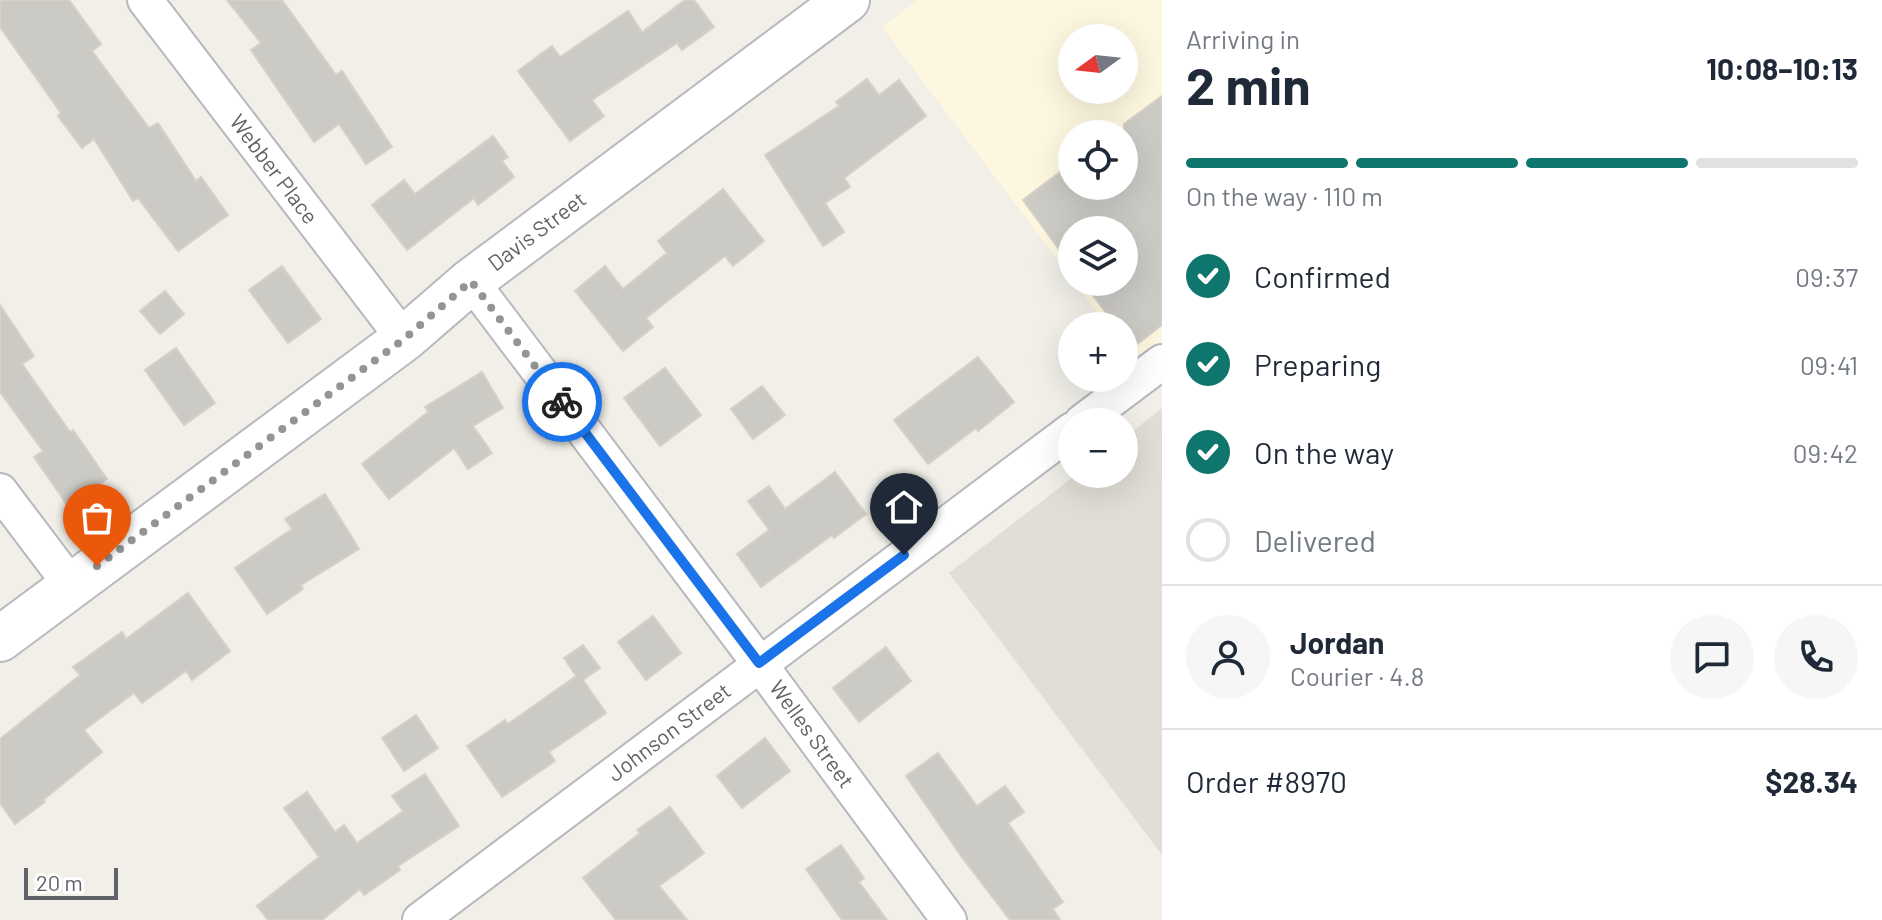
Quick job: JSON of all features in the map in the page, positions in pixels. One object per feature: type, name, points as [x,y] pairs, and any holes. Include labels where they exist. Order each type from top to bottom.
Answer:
[{"type":"street","name":"Webber Place","points":[[145,0],[404,339]]},
{"type":"street","name":"Davis Street","points":[[0,639],[404,339],[471,281],[847,0]]},
{"type":"street","name":"Welles Street","points":[[471,281],[949,920]]},
{"type":"street","points":[[1101,408],[1162,362]]},
{"type":"street","name":"Johnson Street","points":[[420,920],[1058,440]]},
{"type":"street","points":[[0,491],[71,585]]},
{"type":"shaded area","points":[[917,0],[1162,0],[1162,341],[1138,359],[1138,312],[1096,312],[1084,296],[1138,296],[1138,216],[1058,216],[1058,260],[882,27]]},
{"type":"shaded area","points":[[1162,408],[1162,855],[949,573],[1059,488],[1138,488],[1138,427]]},
{"type":"building","points":[[0,0],[69,0],[101,44],[92,51],[149,128],[158,123],[196,181],[201,177],[228,215],[178,251],[138,198],[133,201],[94,139],[82,148],[58,116],[61,113],[0,27]]},
{"type":"building","points":[[227,0],[282,0],[336,75],[342,71],[392,147],[366,164],[339,124],[314,142],[251,50],[261,43]]},
{"type":"building","points":[[685,0],[694,0],[714,27],[682,50],[677,43],[592,100],[604,116],[570,141],[518,71],[552,46],[560,57],[628,11],[642,32]]},
{"type":"building","points":[[867,79],[879,95],[899,80],[926,116],[844,178],[850,187],[825,203],[844,232],[823,246],[765,155],[839,106],[836,102]]},
{"type":"building","points":[[1162,96],[1162,325],[1138,343],[1138,312],[1106,312],[1094,296],[1138,296],[1138,216],[1058,216],[1058,248],[1023,200],[1058,174],[1058,200],[1138,200],[1138,120],[1129,120]]},
{"type":"building","points":[[493,136],[508,157],[502,161],[514,177],[478,205],[474,198],[407,250],[372,205],[404,180],[415,194]]},
{"type":"building","points":[[723,189],[764,241],[733,266],[725,256],[646,318],[653,327],[623,351],[575,291],[605,266],[623,289],[667,253],[658,241]]},
{"type":"building","points":[[282,266],[321,319],[288,343],[249,290]]},
{"type":"building","points":[[165,291],[184,314],[160,334],[140,311]]},
{"type":"building","points":[[0,305],[34,356],[22,364],[107,479],[68,506],[34,457],[43,451],[0,392]]},
{"type":"building","points":[[176,348],[215,403],[184,425],[145,370]]},
{"type":"building","points":[[978,357],[1014,402],[978,431],[976,428],[928,464],[894,420]]},
{"type":"building","points":[[665,368],[701,415],[660,446],[624,398]]},
{"type":"building","points":[[482,372],[503,408],[473,426],[492,453],[468,469],[454,448],[389,499],[362,464],[428,412],[425,407]]},
{"type":"building","points":[[762,386],[785,415],[753,439],[731,409]]},
{"type":"building","points":[[835,472],[866,514],[761,587],[737,554],[769,530],[748,501],[769,486],[785,509]]},
{"type":"building","points":[[325,494],[359,549],[301,585],[303,589],[267,614],[235,568],[292,529],[285,519]]},
{"type":"building","points":[[188,593],[230,651],[192,680],[186,671],[142,703],[134,693],[84,730],[102,752],[15,824],[0,803],[0,739],[80,675],[73,667],[122,632],[126,639]]},
{"type":"building","points":[[653,616],[681,653],[646,680],[618,642]]},
{"type":"building","points":[[583,645],[600,668],[583,680],[606,713],[549,752],[555,761],[502,797],[467,746],[505,720],[508,724],[576,676],[564,658]]},
{"type":"building","points":[[886,647],[911,681],[859,722],[833,688]]},
{"type":"building","points":[[416,715],[438,748],[404,771],[382,738]]},
{"type":"building","points":[[765,738],[790,771],[742,808],[717,776]]},
{"type":"building","points":[[938,753],[977,806],[1005,786],[1024,812],[1008,823],[1063,902],[1053,909],[1060,920],[1010,920],[961,856],[906,776]]},
{"type":"building","points":[[425,774],[459,826],[398,866],[400,870],[364,895],[360,889],[322,920],[268,920],[257,906],[319,857],[284,808],[307,792],[335,832],[344,825],[357,843],[403,811],[392,796]]},
{"type":"building","points":[[670,807],[704,853],[659,886],[687,920],[616,920],[583,878],[640,833],[637,830]]},
{"type":"building","points":[[841,845],[864,878],[859,882],[887,920],[842,920],[806,869]]},
{"type":"way so far","points":[[97,566],[404,339],[471,281],[562,402]]},
{"type":"route","points":[[562,402],[759,663],[904,555]]}]
